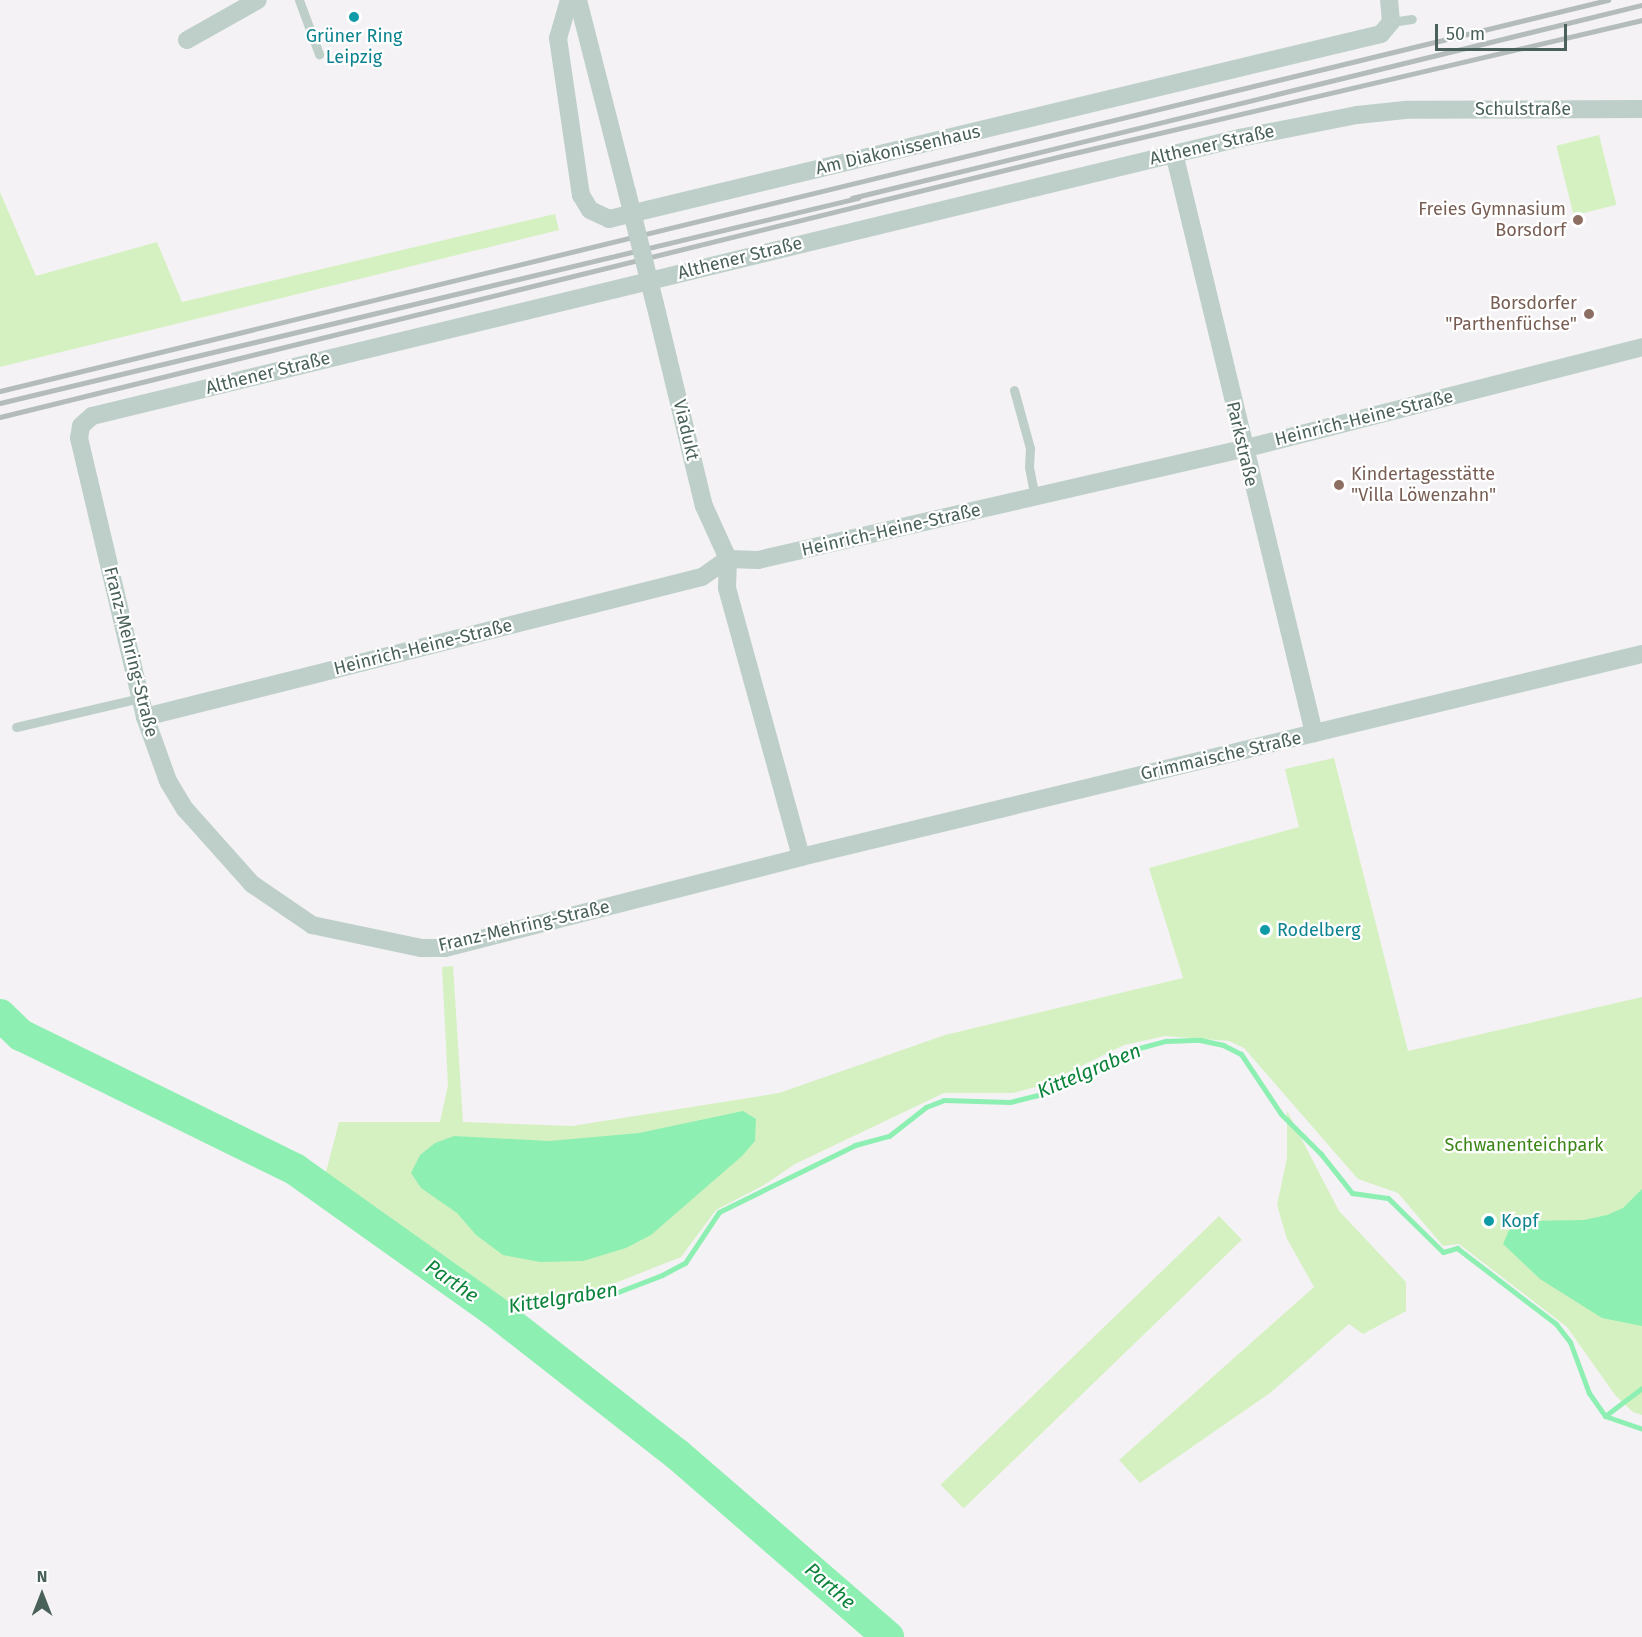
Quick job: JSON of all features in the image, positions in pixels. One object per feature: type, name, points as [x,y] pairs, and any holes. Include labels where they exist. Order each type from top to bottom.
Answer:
[{"type":"street","points":[[187,40],[258,0]]},
{"type":"street","name":"Am Diakonissenhaus","points":[[569,0],[558,38],[581,195],[590,210],[609,219],[1381,34],[1391,22]]},
{"type":"street","name":"Viadukt","points":[[578,0],[704,506],[728,559],[727,588],[801,857]]},
{"type":"street","points":[[1389,0],[1391,22]]},
{"type":"street","name":"Schulstraße","points":[[1405,110],[1642,109]]},
{"type":"street","name":"Althener Straße","points":[[81,426],[92,416],[1174,153],[1357,115],[1405,110]]},
{"type":"street","name":"Parkstraße","points":[[1174,153],[1243,449],[1314,734]]},
{"type":"street","name":"Heinrich-Heine-Straße","points":[[145,717],[702,577],[728,559],[758,560],[1243,449],[1642,347]]},
{"type":"street","name":"Franz-Mehring-Straße","points":[[81,426],[79,438],[145,717],[168,781],[201,830],[252,884],[312,925],[421,948],[445,948],[801,857]]},
{"type":"street","name":"Grimmaische Straße","points":[[801,857],[1642,654]]},
{"type":"lane","points":[[299,0],[320,54]]},
{"type":"lane","points":[[1391,22],[1412,19]]},
{"type":"lane","points":[[1014,390],[1030,448],[1029,466],[1035,497]]},
{"type":"lane","points":[[16,727],[141,698]]},
{"type":"green space","points":[[1599,135],[1616,205],[1574,216],[1556,146]]},
{"type":"green space","points":[[0,192],[36,276],[157,242],[182,302],[555,214],[559,230],[0,367]]},
{"type":"green space","name":"Schwanenteichpark","points":[[1334,758],[1408,1051],[1642,997],[1642,1415],[1633,1412],[1615,1395],[1567,1327],[1459,1244],[1443,1246],[1398,1193],[1358,1179],[1244,1048],[1229,1041],[1165,1036],[1124,1045],[1043,1085],[1013,1093],[944,1093],[795,1164],[764,1185],[716,1210],[681,1257],[595,1291],[497,1302],[325,1176],[339,1122],[440,1122],[448,1085],[442,967],[453,966],[463,1122],[572,1126],[779,1093],[945,1035],[1183,978],[1149,868],[1299,827],[1285,769]]},
{"type":"green space","points":[[1287,1111],[1339,1211],[1406,1282],[1406,1311],[1363,1334],[1349,1324],[1270,1393],[1140,1483],[1119,1460],[1314,1287],[1287,1239],[1277,1205],[1287,1158]]},
{"type":"green space","points":[[1219,1216],[1242,1240],[964,1509],[941,1485]]},
{"type":"shaded area","points":[[743,1111],[756,1119],[755,1141],[742,1156],[651,1235],[626,1248],[583,1261],[540,1262],[503,1255],[476,1235],[457,1213],[421,1188],[411,1173],[420,1155],[435,1143],[454,1136],[549,1141],[639,1133]]},
{"type":"shaded area","points":[[1642,1189],[1642,1326],[1602,1318],[1540,1279],[1503,1244],[1509,1230],[1524,1221],[1584,1220],[1607,1215],[1623,1208]]},
{"type":"waterway","name":"Parthe","points":[[0,1015],[21,1035],[296,1170],[493,1310],[678,1455],[888,1637]]},
{"type":"waterway","name":"Kittelgraben","points":[[493,1310],[541,1299],[618,1292],[662,1275],[685,1263],[719,1212],[855,1145],[889,1136],[926,1107],[944,1100],[1010,1102],[1045,1093],[1095,1072],[1128,1051],[1166,1041],[1200,1040],[1223,1045],[1241,1054],[1281,1114],[1321,1154],[1352,1193],[1388,1198],[1443,1252],[1457,1248],[1556,1324],[1570,1342],[1589,1393],[1605,1416],[1642,1429]]},
{"type":"waterway","points":[[1605,1416],[1642,1388]]},
{"type":"railway","points":[[0,391],[1608,0]]},
{"type":"railway","points":[[852,198],[1642,5]]},
{"type":"railway","points":[[0,417],[1066,155],[1642,20]]},
{"type":"railway","points":[[0,403],[858,198]]},
{"type":"place","name":"Grüner Ring Leipzig","points":[[354,17]]},
{"type":"place","name":"Freies Gymnasium Borsdorf","points":[[1578,220]]},
{"type":"place","name":"Borsdorfer \"Parthenfüchse\"","points":[[1589,314]]},
{"type":"place","name":"Kindertagesstätte \"Villa Löwenzahn\"","points":[[1339,485]]},
{"type":"place","name":"Rodelberg","points":[[1265,930]]},
{"type":"place","name":"Kopf","points":[[1489,1221]]}]
